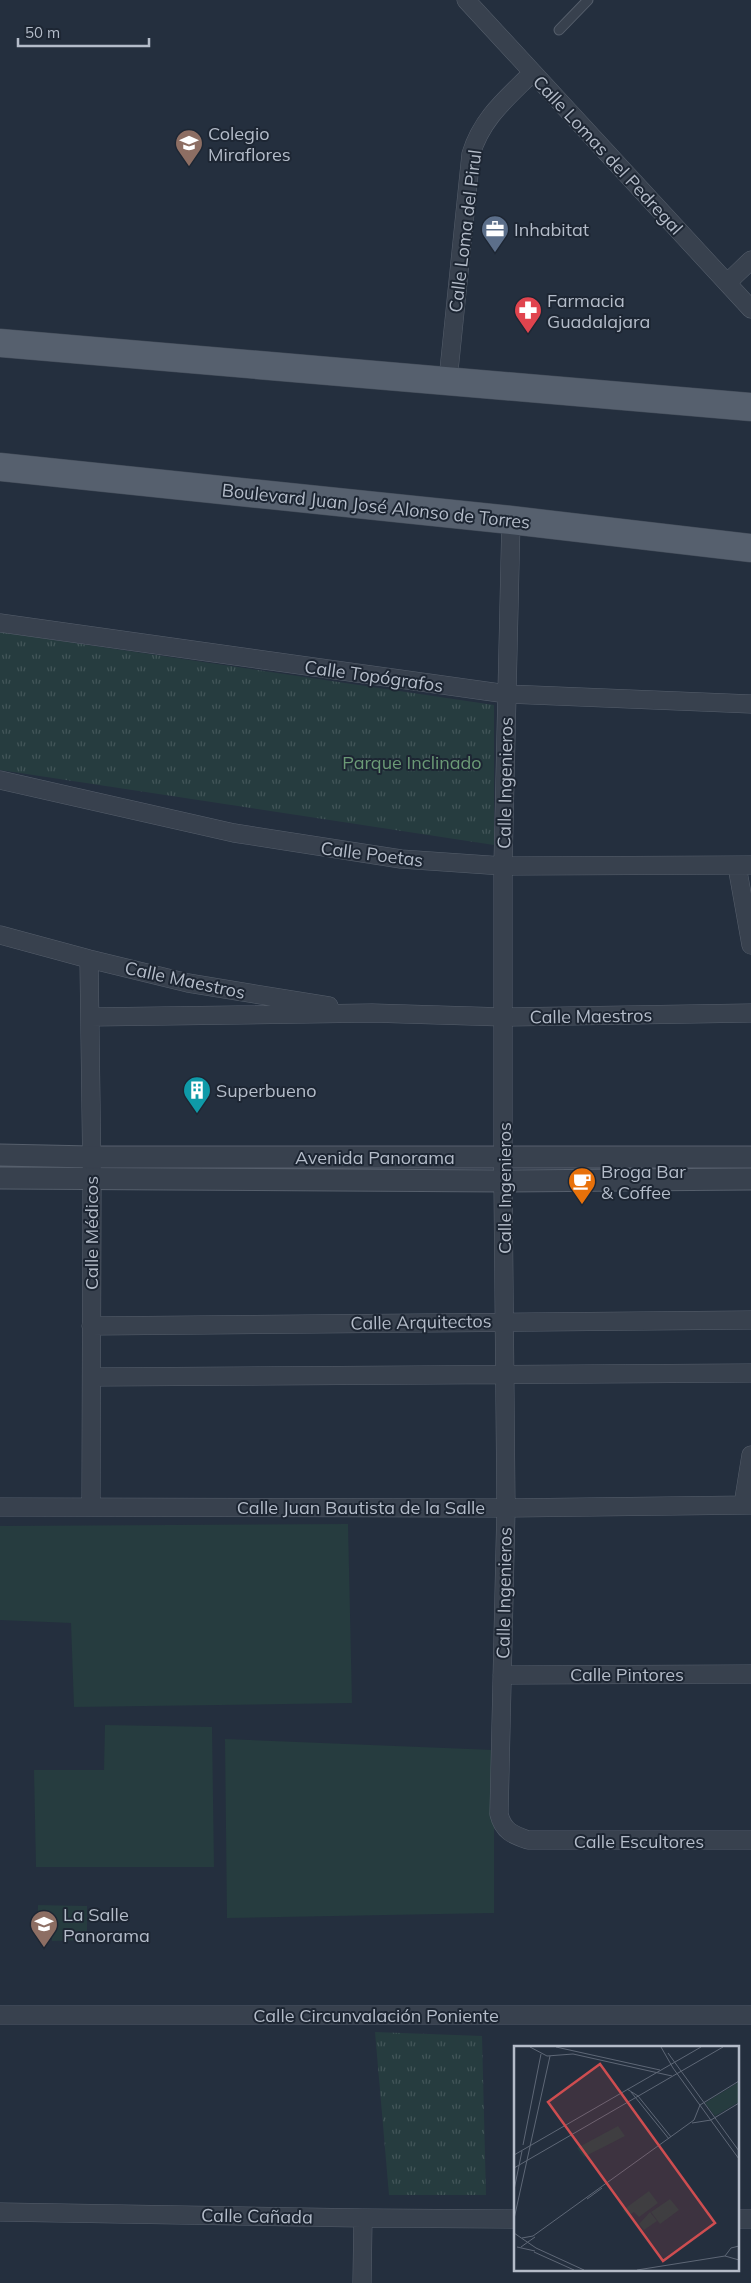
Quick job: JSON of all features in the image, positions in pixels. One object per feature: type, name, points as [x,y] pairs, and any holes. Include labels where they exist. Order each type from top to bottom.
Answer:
[{"type":"main road","points":[[0,344],[448,380],[751,407]]},
{"type":"main road","name":"Boulevard Juan José Alonso de Torres","points":[[0,467],[511,520],[751,548]]},
{"type":"street","name":"Calle Lomas del Pedregal","points":[[466,0],[751,309]]},
{"type":"street","name":"Calle Loma del Pirul","points":[[448,380],[471,154],[481,128],[491,114],[532,73]]},
{"type":"street","points":[[727,283],[751,260]]},
{"type":"street","name":"Calle Ingenieros","points":[[511,520],[503,866],[506,1508],[499,1814],[506,1830],[528,1840]]},
{"type":"street","name":"Calle Topógrafos","points":[[0,623],[507,694],[751,704]]},
{"type":"street","name":"Calle Poetas","points":[[0,780],[234,833],[401,859],[503,866],[744,866]]},
{"type":"street","points":[[744,866],[751,945]]},
{"type":"street","name":"Calle Maestros","points":[[0,935],[188,983],[252,995],[372,1013]]},
{"type":"street","name":"Calle Médicos","points":[[89,959],[92,1158],[91,1506]]},
{"type":"street","name":"Calle Maestros","points":[[90,1018],[372,1013],[504,1017],[751,1013]]},
{"type":"street","name":"Avenida Panorama","points":[[0,1154],[92,1158],[751,1157]]},
{"type":"street","name":"Avenida Panorama","points":[[0,1178],[503,1181],[751,1179]]},
{"type":"street","name":"Calle Arquitectos","points":[[91,1326],[751,1320]]},
{"type":"street","points":[[92,1377],[751,1373]]},
{"type":"street","points":[[747,1505],[751,1455]]},
{"type":"street","name":"Calle Juan Bautista de la Salle","points":[[0,1506],[506,1508],[747,1505]]},
{"type":"street","name":"Calle Pintores","points":[[502,1675],[751,1674]]},
{"type":"street","name":"Calle Escultores","points":[[528,1840],[751,1840]]},
{"type":"street","name":"Calle Circunvalación Poniente","points":[[0,2015],[751,2015]]},
{"type":"street","name":"Calle Cañada","points":[[0,2212],[514,2219]]},
{"type":"street","points":[[362,2283],[363,2218]]},
{"type":"street","points":[[738,2219],[751,2219]]},
{"type":"lane","points":[[559,30],[588,0]]},
{"type":"green space","name":"Parque Inclinado","points":[[0,632],[494,705],[494,845],[0,770]]},
{"type":"green space","points":[[348,1524],[352,1703],[74,1707],[71,1623],[0,1620],[0,1526]]},
{"type":"green space","points":[[105,1725],[212,1727],[214,1867],[36,1867],[34,1770],[104,1770]]},
{"type":"green space","points":[[225,1739],[494,1750],[494,1913],[227,1918]]},
{"type":"green space","points":[[38,1905],[87,1906],[87,1940],[52,1941],[52,1935],[37,1934]]},
{"type":"green space","points":[[375,2032],[482,2036],[486,2195],[389,2195]]},
{"type":"place","name":"Colegio Miraflores","points":[[189,167]]},
{"type":"place","name":"Inhabitat","points":[[495,253]]},
{"type":"place","name":"Farmacia Guadalajara","points":[[528,334]]},
{"type":"place","name":"Superbueno","points":[[197,1114]]},
{"type":"place","name":"Broga Bar & Coffee","points":[[582,1205]]},
{"type":"place","name":"La Salle Panorama","points":[[44,1948]]}]
